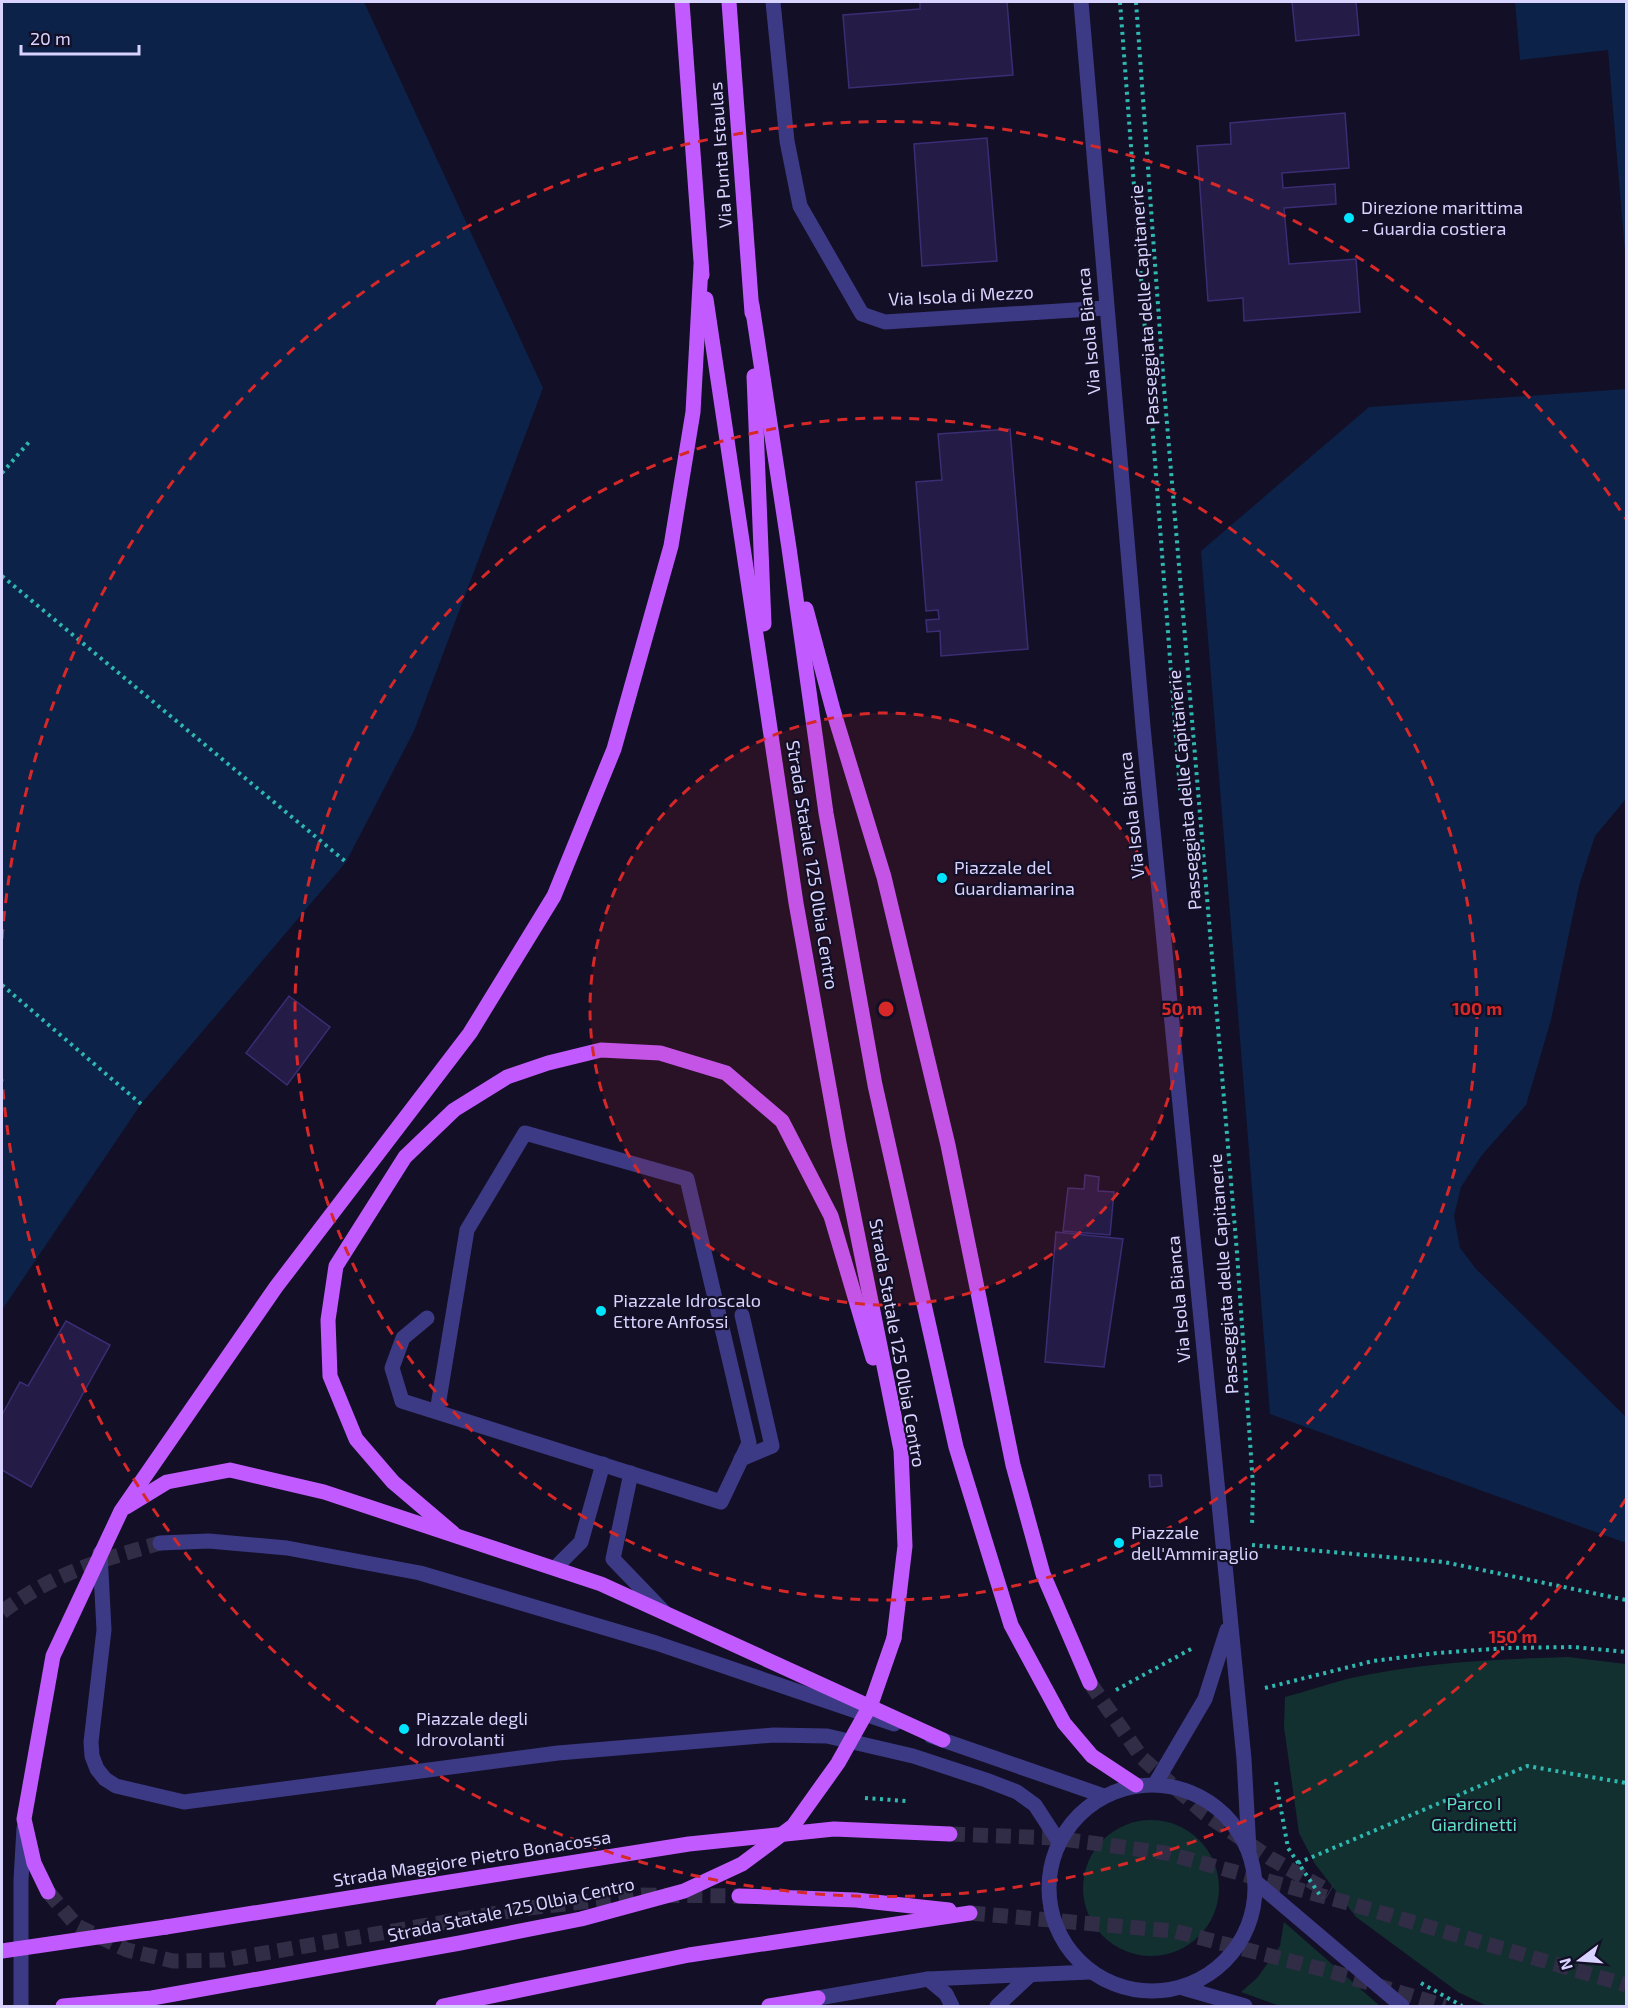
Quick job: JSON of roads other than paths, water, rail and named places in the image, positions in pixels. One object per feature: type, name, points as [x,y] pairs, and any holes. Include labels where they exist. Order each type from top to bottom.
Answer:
[{"type":"main road","name":"Via Punta Istaulas","points":[[682,2],[701,266]]},
{"type":"main road","name":"Via Punta Istaulas","points":[[729,2],[752,305]]},
{"type":"main road","name":"Strada Statale 125 Olbia Centro","points":[[63,2007],[164,1996],[460,1943],[581,1919],[684,1891],[742,1864],[792,1826],[838,1763],[871,1704],[894,1638],[905,1546],[901,1450],[837,1131],[796,903],[701,266]]},
{"type":"main road","points":[[48,1892],[34,1863],[24,1819],[53,1656],[99,1554],[121,1511],[276,1287],[470,1033],[554,896],[614,749],[671,546],[693,412],[701,266]]},
{"type":"main road","name":"Strada Statale 125 Olbia Centro","points":[[752,305],[766,699]]},
{"type":"main road","points":[[752,305],[826,813],[873,1074],[956,1447],[1016,1635],[1064,1723],[1092,1756],[1136,1785]]},
{"type":"main road","points":[[789,548],[833,710],[884,877],[948,1145],[1013,1465],[1043,1574],[1090,1683]]},
{"type":"main road","points":[[453,1533],[393,1482],[356,1439],[330,1377],[328,1320],[336,1266],[405,1157],[454,1110],[507,1077],[548,1063],[601,1050],[660,1053],[726,1073],[782,1121],[831,1216],[901,1450]]},
{"type":"main road","points":[[121,1511],[167,1482],[230,1470],[324,1492],[602,1584],[944,1740]]},
{"type":"main road","name":"Strada Maggiore Pietro Bonacossa","points":[[2,1951],[689,1844],[834,1829],[950,1834]]},
{"type":"main road","points":[[443,2007],[689,1955],[970,1913],[856,1900],[739,1896]]},
{"type":"main road","points":[[769,2007],[812,2002]]},
{"type":"street","name":"Via Isola di Mezzo","points":[[773,2],[787,141],[800,206],[862,314],[885,322],[1106,308]]},
{"type":"street","name":"Via Isola Bianca","points":[[1081,2],[1146,759],[1244,1759],[1249,1850]]},
{"type":"street","points":[[428,1318],[402,1338],[392,1368],[402,1401],[721,1502],[749,1443],[687,1179],[525,1133],[467,1230],[437,1412]]},
{"type":"street","points":[[741,1459],[772,1446],[742,1315]]},
{"type":"street","points":[[555,1568],[581,1542],[603,1464]]},
{"type":"street","points":[[631,1473],[613,1558],[664,1612]]},
{"type":"street","points":[[160,1543],[209,1541],[287,1548],[420,1574],[656,1643],[1104,1796]]},
{"type":"street","points":[[99,1554],[104,1630],[92,1756],[97,1769],[105,1779],[116,1786],[184,1802],[558,1753],[774,1735],[827,1736],[913,1756],[1017,1792],[1035,1805],[1059,1842]]},
{"type":"street","name":"Via Isola Bianca","points":[[1155,1784],[1206,1699],[1229,1624]]},
{"type":"street","points":[[1155,1784],[1184,1790],[1211,1803],[1234,1824],[1249,1850],[1256,1882],[1252,1916],[1238,1947],[1213,1972],[1183,1988],[1151,1992],[1119,1987],[1090,1972],[1073,1955],[1064,1942],[1051,1912],[1048,1889],[1051,1865],[1059,1842],[1078,1815],[1104,1796],[1136,1785],[1155,1784]]},
{"type":"street","points":[[21,2007],[21,1880],[24,1819]]},
{"type":"street","points":[[1256,1882],[1402,2007]]},
{"type":"street","points":[[812,2002],[928,1979],[1090,1972]]},
{"type":"street","points":[[997,2007],[1030,1975]]},
{"type":"street","points":[[928,1979],[946,1994],[952,2007]]},
{"type":"street","points":[[1183,1988],[1245,2007]]},
{"type":"water","points":[[2,2],[364,2],[543,388],[414,731],[346,862],[141,1104],[2,1310]]},
{"type":"water","points":[[1515,2],[1626,2],[1626,265],[1608,50],[1520,60]]},
{"type":"water","points":[[1626,389],[1626,799],[1595,836],[1579,886],[1551,1020],[1526,1105],[1482,1155],[1461,1187],[1454,1216],[1460,1248],[1476,1269],[1626,1417],[1626,1543],[1270,1414],[1201,551],[1369,407]]},
{"type":"tunnel","points":[[2,1612],[58,1578],[97,1562],[160,1543]]},
{"type":"tunnel","points":[[1090,1683],[1142,1758],[1205,1814],[1270,1858],[1330,1892]]},
{"type":"tunnel","points":[[950,1834],[1055,1838],[1166,1853],[1348,1903],[1626,1985]]},
{"type":"tunnel","points":[[48,1892],[77,1926],[127,1950],[173,1961],[224,1960],[521,1909],[643,1895],[739,1896]]},
{"type":"tunnel","points":[[970,1913],[1174,1931],[1329,1971],[1445,2006]]},
{"type":"place","name":"Direzione marittima - Guardia costiera","points":[[1349,218]]},
{"type":"place","name":"Piazzale del Guardiamarina","points":[[942,878]]},
{"type":"place","name":"Piazzale Idroscalo Ettore Anfossi","points":[[601,1311]]},
{"type":"place","name":"Piazzale dell'Ammiraglio","points":[[1119,1543]]},
{"type":"place","name":"Piazzale degli Idrovolanti","points":[[404,1729]]},
{"type":"park label","name":"Parco I Giardinetti","points":[[1474,1814]]}]
